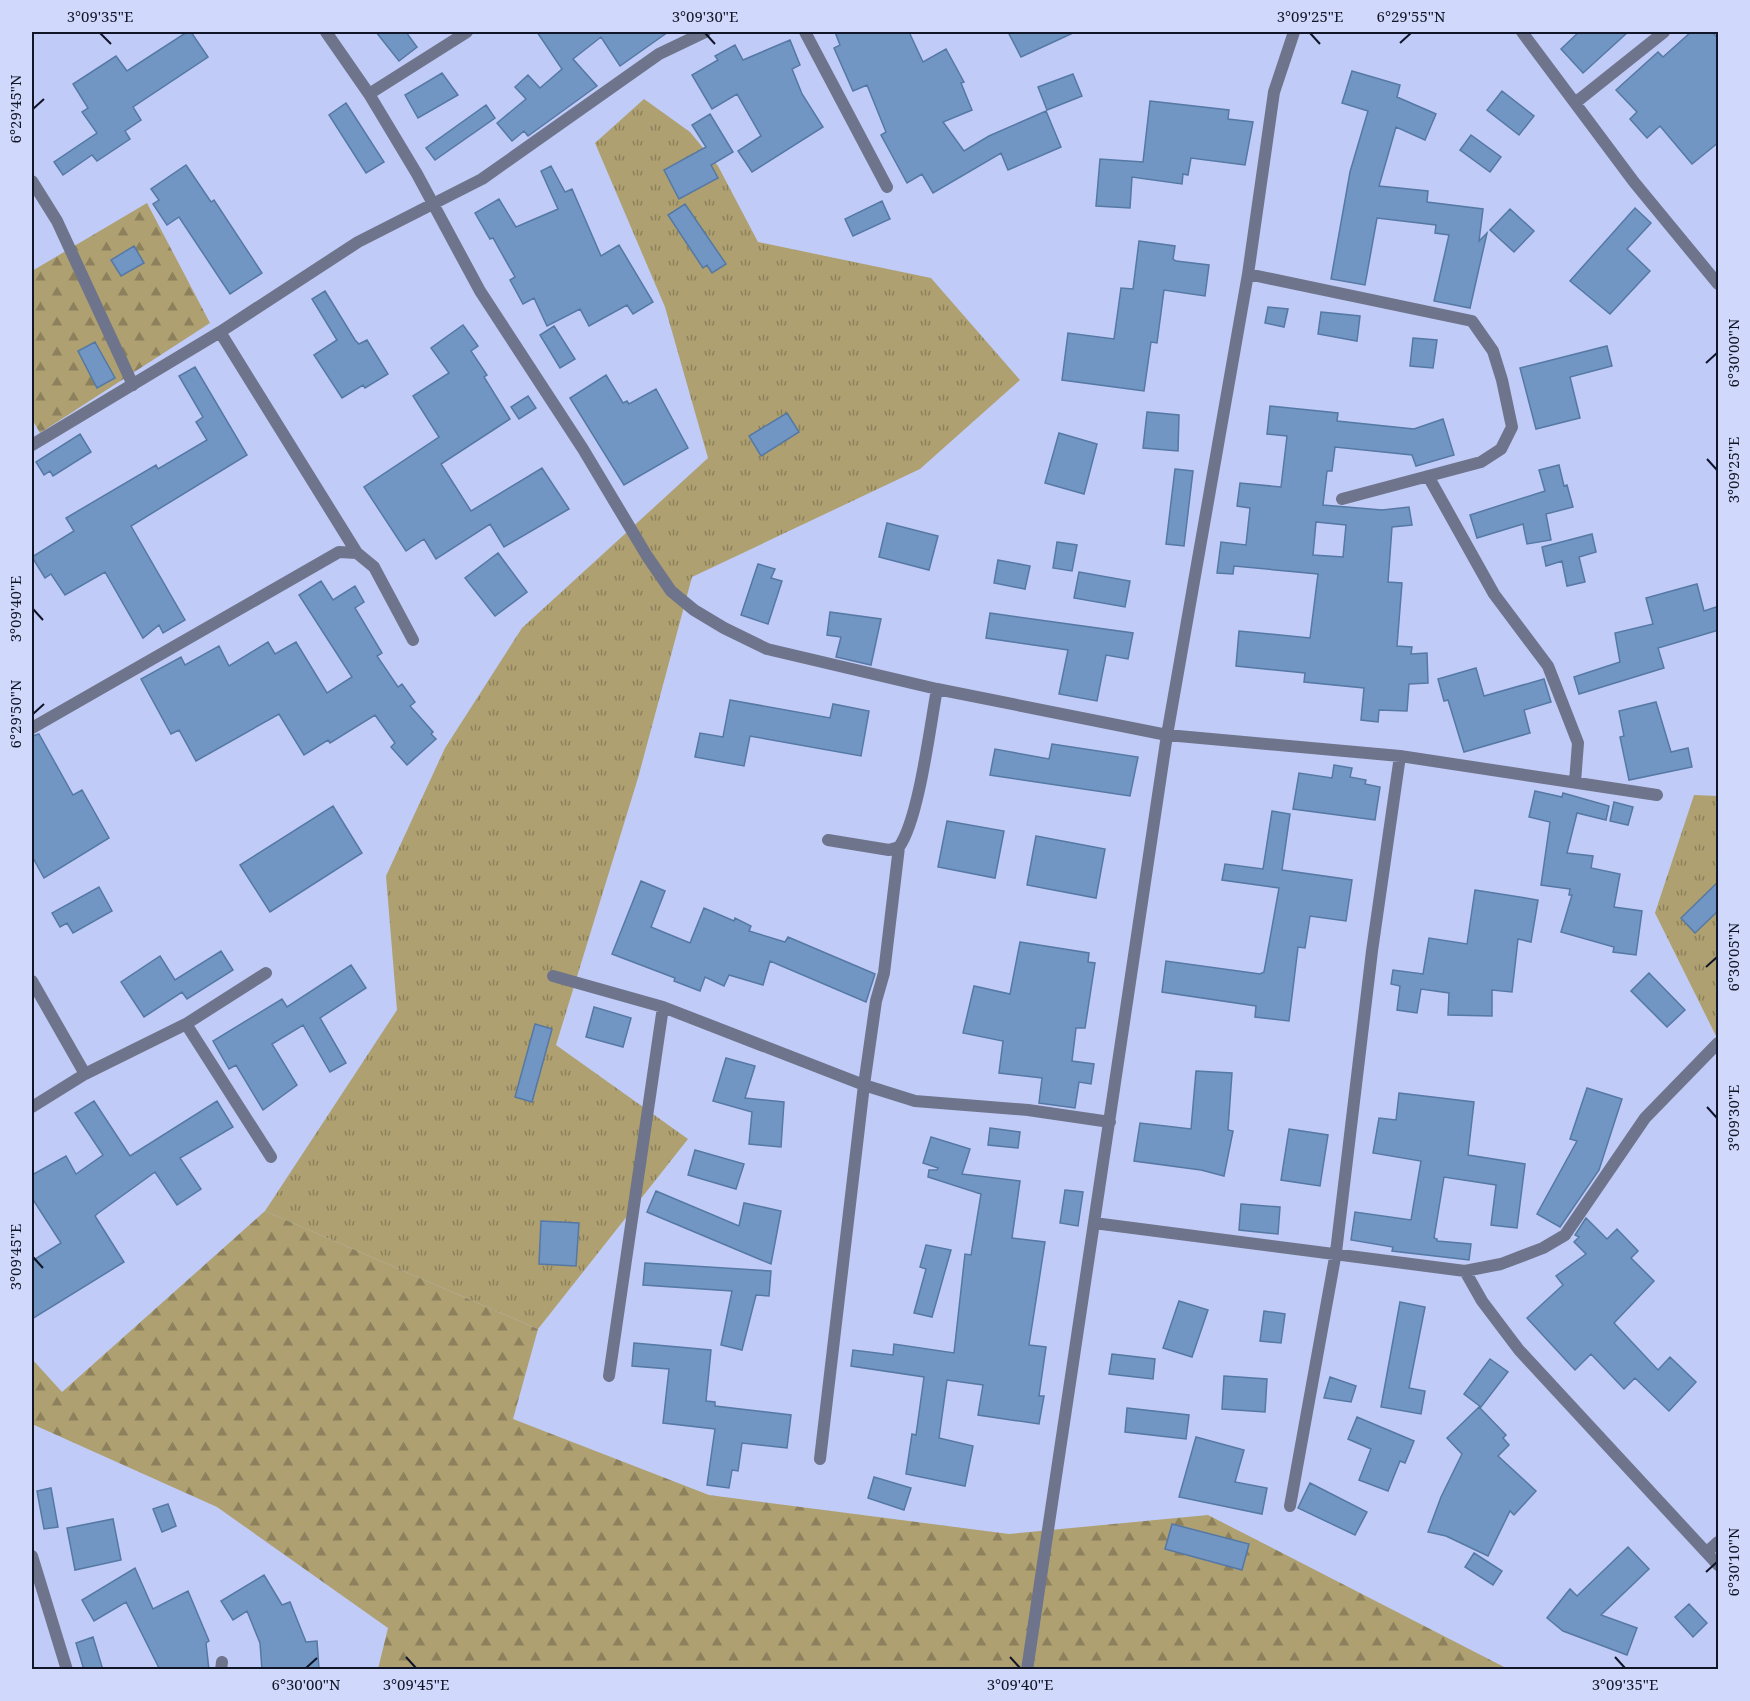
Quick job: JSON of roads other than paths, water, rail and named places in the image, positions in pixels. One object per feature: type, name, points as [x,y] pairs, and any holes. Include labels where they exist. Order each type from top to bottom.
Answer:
[{"type":"street","points":[[326,32],[369,94],[480,291],[671,591],[714,622],[767,649],[937,689],[1167,735],[1400,756],[1657,795]]},
{"type":"street","points":[[369,94],[467,32]]},
{"type":"street","points":[[32,446],[220,333],[358,242],[433,206],[482,179],[658,54],[705,32]]},
{"type":"street","points":[[805,32],[887,187]]},
{"type":"street","points":[[1027,1670],[1167,735],[1248,274],[1274,92],[1294,32]]},
{"type":"street","points":[[1522,32],[1634,182],[1719,284]]},
{"type":"street","points":[[1575,103],[1664,32]]},
{"type":"street","points":[[32,181],[57,221],[133,385]]},
{"type":"street","points":[[1248,274],[1472,321],[1493,351],[1512,427],[1501,448],[1481,462],[1342,499]]},
{"type":"street","points":[[220,333],[357,553],[374,567],[413,640]]},
{"type":"street","points":[[1428,476],[1494,594],[1548,666],[1578,743],[1575,782]]},
{"type":"street","points":[[32,728],[339,552],[357,553]]},
{"type":"street","points":[[820,1458],[864,1085],[876,1001],[884,973],[899,847],[905,838],[912,814],[937,689]]},
{"type":"street","points":[[1290,1506],[1336,1252],[1372,951],[1400,756]]},
{"type":"street","points":[[828,840],[890,850],[899,847]]},
{"type":"street","points":[[32,1107],[85,1074],[186,1024],[266,973]]},
{"type":"street","points":[[554,976],[663,1007],[864,1085],[915,1101],[1028,1110],[1110,1122]]},
{"type":"street","points":[[32,981],[85,1074]]},
{"type":"street","points":[[609,1376],[663,1007]]},
{"type":"street","points":[[186,1024],[270,1157]]},
{"type":"street","points":[[1094,1223],[1336,1252],[1465,1271],[1501,1264],[1543,1248],[1565,1235],[1645,1118],[1719,1043]]},
{"type":"street","points":[[1465,1271],[1482,1301],[1519,1350],[1719,1565]]},
{"type":"street","points":[[1707,1552],[1719,1542]]},
{"type":"street","points":[[32,1557],[67,1670]]}]
